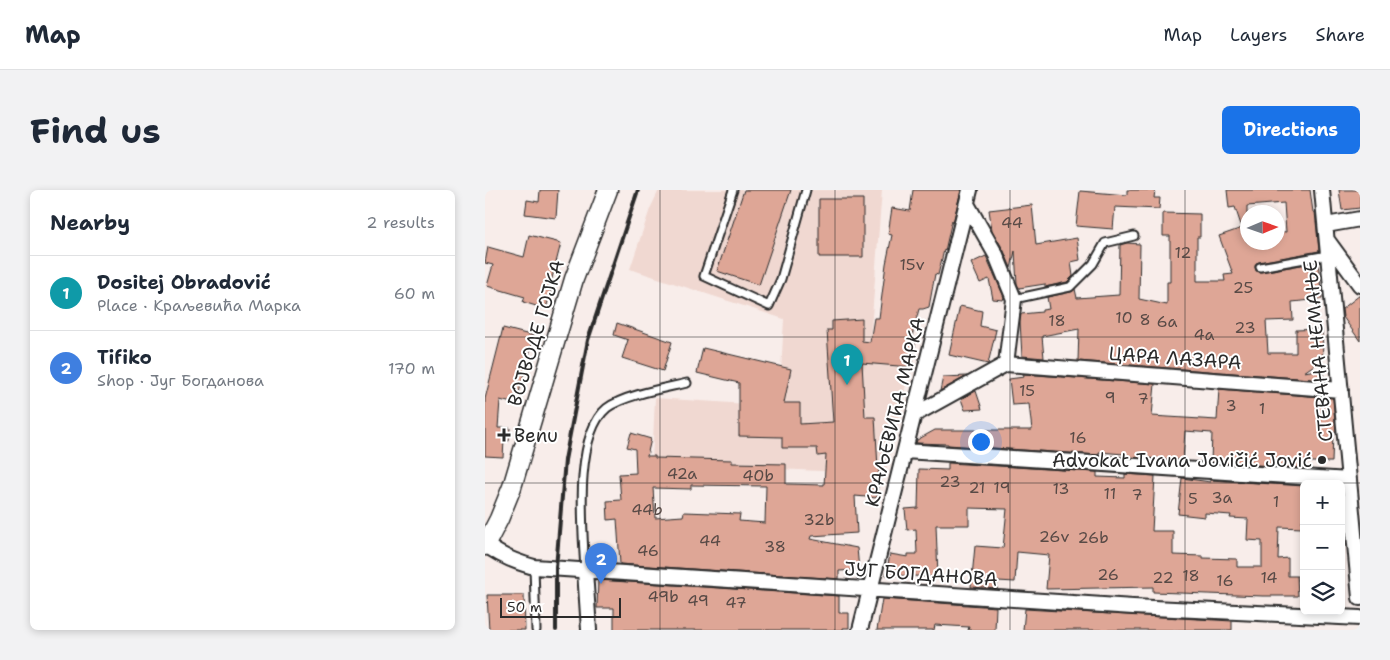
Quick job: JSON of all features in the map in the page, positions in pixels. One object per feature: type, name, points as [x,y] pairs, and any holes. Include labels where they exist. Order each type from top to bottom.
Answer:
[{"type":"street","name":"ВОЈВОДЕ ГОЈКА","points":[[485,545],[499,519],[511,487],[573,279],[608,190]]},
{"type":"street","name":"СТЕВАНА НЕМАЊЕ","points":[[1322,190],[1360,598]]},
{"type":"street","name":"КРАЉЕВИЋА МАРКА","points":[[968,197],[997,255],[1014,299]]},
{"type":"street","name":"КРАЉЕВИЋА МАРКА","points":[[860,630],[968,197]]},
{"type":"street","points":[[1360,219],[1326,232],[1360,285]]},
{"type":"street","points":[[914,415],[1006,364],[1014,299]]},
{"type":"street","name":"ЦАРА ЛАЗАРА","points":[[1006,364],[1341,390]]},
{"type":"street","points":[[905,451],[1349,480]]},
{"type":"street","name":"ЈУГ БОГДАНОВА","points":[[485,545],[501,556],[517,563],[534,567],[1133,607],[1360,618]]},
{"type":"street","points":[[585,571],[589,630]]},
{"type":"lane","points":[[733,190],[704,276],[769,306],[781,279],[806,190]]},
{"type":"lane","points":[[1014,299],[1070,287],[1093,264],[1105,243],[1134,236]]},
{"type":"lane","points":[[1261,267],[1328,255]]},
{"type":"lane","points":[[585,571],[582,484],[587,450],[599,417],[609,407],[632,397],[687,383]]},
{"type":"lane","points":[[534,567],[536,630]]},
{"type":"shaded area","points":[[659,190],[882,190],[870,342],[915,346],[885,474],[652,463],[655,398],[779,406],[784,319],[630,269],[650,209]]},
{"type":"building","points":[[540,190],[558,190],[556,218],[525,214],[527,200],[539,202]]},
{"type":"building","points":[[744,190],[791,190],[759,285],[717,271]]},
{"type":"building","points":[[913,190],[961,190],[938,275],[935,274],[929,307],[919,309],[911,340],[916,340],[911,367],[862,363],[865,417],[875,417],[879,468],[877,498],[855,496],[857,533],[811,536],[810,539],[857,548],[859,570],[839,571],[839,579],[620,564],[617,519],[608,520],[607,501],[621,500],[619,474],[636,473],[635,449],[627,447],[631,433],[651,439],[647,456],[655,456],[655,458],[732,460],[732,463],[786,464],[786,484],[824,485],[826,455],[818,456],[817,448],[782,448],[782,437],[739,436],[739,383],[697,373],[703,348],[791,369],[784,403],[800,403],[800,424],[833,422],[827,330],[832,330],[832,321],[862,319],[862,341],[870,342],[874,318],[879,318],[892,235],[888,234],[892,208],[910,211]],"holes":[[[691,485],[766,486],[765,523],[739,521],[740,514],[684,512],[683,516],[655,518],[653,488],[691,489]]]},
{"type":"building","points":[[1127,190],[1155,190],[1154,198],[1160,198],[1159,209],[1115,207],[1113,229],[1076,226],[1080,191],[1127,195]]},
{"type":"building","points":[[1227,190],[1310,190],[1313,212],[1315,212],[1319,251],[1259,262],[1256,263],[1255,267],[1256,271],[1261,272],[1318,262],[1322,299],[1292,302],[1293,320],[1266,321],[1268,353],[1296,353],[1296,330],[1322,329],[1323,359],[1304,372],[1323,369],[1323,380],[1078,361],[1079,329],[1042,336],[1044,358],[1022,356],[1021,314],[1042,312],[1042,310],[1049,309],[1047,297],[1071,292],[1075,289],[1077,298],[1119,295],[1120,245],[1127,243],[1140,244],[1139,299],[1167,305],[1167,282],[1170,282],[1170,236],[1163,236],[1163,213],[1200,214],[1200,237],[1197,237],[1197,281],[1225,281],[1224,275],[1233,274],[1219,236],[1240,229],[1240,250],[1285,250],[1284,203],[1240,205],[1240,222],[1235,207],[1229,208]]},
{"type":"building","points":[[1339,190],[1360,190],[1360,208],[1342,210]]},
{"type":"building","points":[[819,199],[863,199],[863,257],[819,257]]},
{"type":"building","points":[[1032,205],[1036,245],[1077,238],[1080,260],[1071,262],[1073,276],[1067,282],[1045,287],[1045,284],[1019,288],[1017,284],[1015,251],[1011,268],[992,230],[989,210]]},
{"type":"building","points":[[529,235],[561,243],[546,309],[523,302],[525,297],[487,286],[493,265],[485,263],[488,247],[524,257]]},
{"type":"building","points":[[986,256],[1004,297],[1003,300],[993,299],[989,279],[980,283],[971,263]]},
{"type":"building","points":[[1360,295],[1360,341],[1343,317],[1342,309]]},
{"type":"building","points":[[960,306],[982,311],[980,326],[996,330],[988,364],[949,355]]},
{"type":"building","points":[[617,323],[672,342],[663,371],[622,358],[628,340],[614,335]]},
{"type":"building","points":[[503,328],[534,336],[516,404],[500,400],[498,428],[510,428],[509,441],[504,441],[503,457],[485,456],[485,399]]},
{"type":"building","points":[[1023,374],[1155,384],[1152,416],[1217,420],[1219,389],[1333,398],[1336,432],[1333,432],[1332,462],[1304,462],[1304,468],[1211,462],[1212,433],[1185,431],[1183,460],[1124,457],[1124,454],[1099,452],[1099,455],[916,443],[917,440],[935,430],[1032,430],[1029,404],[1012,405],[1009,379],[1024,377]]},
{"type":"building","points":[[967,376],[940,391],[943,377]]},
{"type":"building","points":[[976,391],[982,409],[965,410],[961,399]]},
{"type":"building","points":[[948,463],[1097,472],[1097,477],[1125,478],[1125,474],[1155,476],[1152,531],[1173,531],[1173,555],[1237,559],[1237,567],[1262,567],[1262,541],[1247,540],[1248,519],[1230,518],[1231,515],[1205,513],[1205,517],[1178,514],[1182,478],[1210,482],[1210,480],[1300,486],[1300,528],[1279,527],[1278,559],[1288,558],[1288,576],[1297,576],[1298,596],[1153,592],[1153,587],[1046,589],[1049,555],[1017,552],[1015,582],[998,581],[997,589],[971,587],[975,546],[1003,548],[1007,509],[969,508],[969,525],[936,525],[938,577],[886,575],[890,554],[908,557],[908,554],[917,554],[916,529],[907,530],[905,509],[918,508],[919,469],[948,470]]},
{"type":"building","points":[[598,580],[839,596],[839,613],[849,613],[849,628],[843,628],[843,630],[614,630],[614,608],[597,608]]},
{"type":"building","points":[[487,595],[524,595],[525,630],[489,630]]},
{"type":"building","points":[[882,599],[996,607],[995,630],[968,630],[969,627],[935,625],[934,630],[877,630]]},
{"type":"building","points":[[1025,609],[1232,621],[1232,630],[1023,630]]},
{"type":"railway","points":[[556,630],[556,568],[565,460],[588,340],[638,190]]},
{"type":"place","name":"Dositej Obradović","points":[[847,385]]},
{"type":"place","name":"Benu","points":[[504,435]]},
{"type":"place","name":"Advokat Ivana Jovičić Jović","points":[[1322,460]]},
{"type":"place","name":"Tifiko","points":[[601,584]]}]
